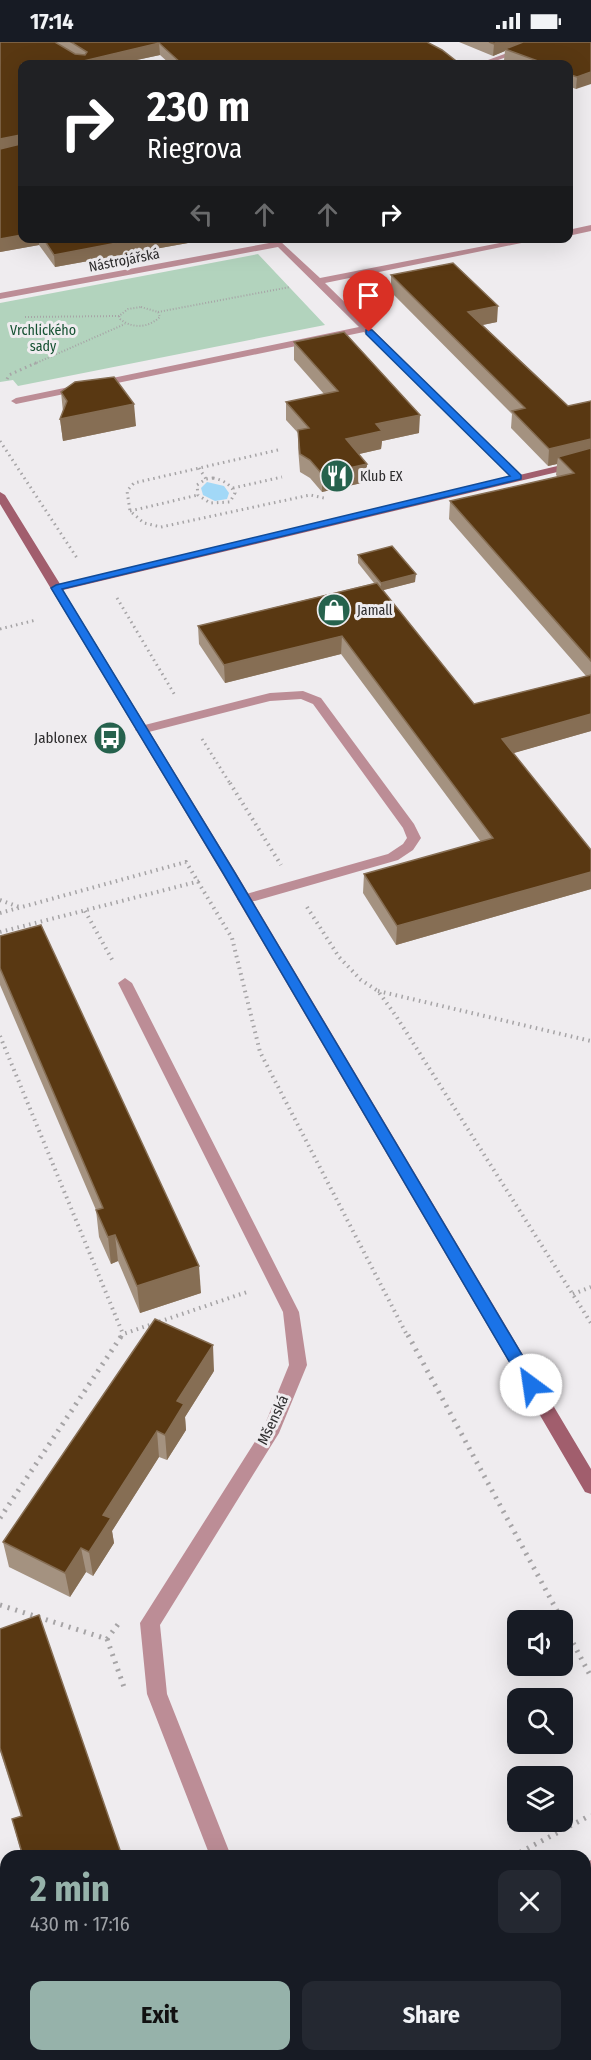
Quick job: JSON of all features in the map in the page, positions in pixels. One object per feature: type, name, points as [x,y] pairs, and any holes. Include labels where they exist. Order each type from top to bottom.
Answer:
[{"type":"street","points":[[492,60],[544,42]]},
{"type":"street","points":[[573,232],[591,228]]},
{"type":"street","name":"Nástrojářská","points":[[0,296],[273,243]]},
{"type":"street","name":"Nástrojářská","points":[[285,243],[366,329],[517,477]]},
{"type":"street","points":[[488,250],[496,243]]},
{"type":"street","points":[[319,281],[520,243]]},
{"type":"street","points":[[16,401],[366,329]]},
{"type":"street","points":[[56,588],[591,460]]},
{"type":"street","points":[[0,495],[229,873],[591,1486]]},
{"type":"street","points":[[141,730],[288,694],[303,695],[317,701],[409,827],[414,838],[408,848],[393,857],[244,899]]},
{"type":"street","name":"Mšenská","points":[[125,983],[291,1312],[298,1365],[270,1433],[150,1623],[157,1694],[219,1850]]},
{"type":"path","points":[[24,317],[119,316],[128,309],[141,306],[158,312],[319,281]]},
{"type":"path","points":[[4,384],[9,375],[125,324],[149,325],[160,317],[158,312]]},
{"type":"path","points":[[119,316],[125,324]]},
{"type":"path","points":[[0,441],[75,557],[81,561]]},
{"type":"path","points":[[278,450],[134,483],[127,491],[130,511],[144,523],[160,527],[310,495],[322,499],[332,496]]},
{"type":"path","points":[[199,468],[206,478]]},
{"type":"path","points":[[233,488],[282,477]]},
{"type":"path","points":[[130,511],[198,495],[210,503],[225,503],[234,498],[235,493],[233,488],[220,479],[206,478],[197,485],[198,495]]},
{"type":"path","points":[[225,503],[230,511]]},
{"type":"path","points":[[122,606],[188,717],[339,957],[361,980],[378,991],[591,1041]]},
{"type":"path","points":[[0,629],[36,620]]},
{"type":"path","points":[[0,913],[186,862],[232,938],[260,1052],[408,1337],[556,1610]]},
{"type":"path","points":[[0,932],[229,873]]},
{"type":"path","points":[[0,900],[20,908]]},
{"type":"path","points":[[85,911],[125,983]]},
{"type":"path","points":[[378,991],[591,1323]]},
{"type":"path","points":[[0,1036],[123,1334]]},
{"type":"path","points":[[573,1294],[591,1287]]},
{"type":"path","points":[[0,1518],[123,1334],[256,1289]]},
{"type":"path","points":[[0,1605],[107,1639],[124,1615]]},
{"type":"path","points":[[573,1642],[591,1677]]},
{"type":"path","points":[[524,1850],[591,1815]]},
{"type":"green space","name":"Vrchlického sady","points":[[258,254],[325,325],[18,386],[13,380],[0,382],[0,303]]},
{"type":"water","points":[[207,482],[224,486],[229,493],[227,499],[215,501],[203,495],[201,488]]},
{"type":"building","points":[[0,42],[55,42],[75,54],[85,55],[87,52],[71,42],[427,42],[455,60],[178,60],[159,43],[88,60],[18,60],[18,135],[0,139]]},
{"type":"building","points":[[523,42],[591,42],[591,72],[577,77],[573,76],[573,60],[535,60],[505,49]]},
{"type":"building","points":[[18,145],[18,236],[0,239],[0,149]]},
{"type":"building","points":[[46,243],[117,243],[54,255]]},
{"type":"building","points":[[453,263],[498,306],[468,312],[568,406],[591,401],[591,439],[549,449],[512,411],[525,408],[391,275]]},
{"type":"building","points":[[344,332],[420,415],[376,424],[382,431],[346,439],[367,464],[322,474],[310,460],[300,454],[298,430],[309,428],[286,402],[338,391],[294,342]]},
{"type":"building","points":[[114,377],[134,404],[60,419],[67,401],[61,392],[75,382]]},
{"type":"building","points":[[591,448],[591,661],[450,501],[574,473],[558,457]]},
{"type":"building","points":[[392,546],[416,574],[381,583],[358,555]]},
{"type":"building","points":[[377,583],[474,704],[591,675],[591,714],[502,739],[591,850],[591,872],[397,926],[364,874],[493,838],[342,636],[224,665],[198,626]]},
{"type":"building","points":[[41,925],[199,1266],[137,1286],[115,1235],[108,1237],[96,1210],[103,1208],[0,968],[0,936]]},
{"type":"building","points":[[155,1319],[213,1345],[177,1401],[184,1404],[165,1435],[157,1431],[103,1515],[111,1518],[89,1552],[81,1548],[65,1573],[3,1542]]},
{"type":"building","points":[[39,1615],[120,1850],[21,1850],[12,1819],[22,1816],[0,1748],[0,1629]]},
{"type":"place","name":"Klub EX","points":[[337,476]]},
{"type":"place","name":"Jamall","points":[[334,610]]},
{"type":"place","name":"Jablonex","points":[[110,738]]},
{"type":"route","points":[[369,332],[517,477],[56,588],[202,832],[229,873],[531,1385]]}]
